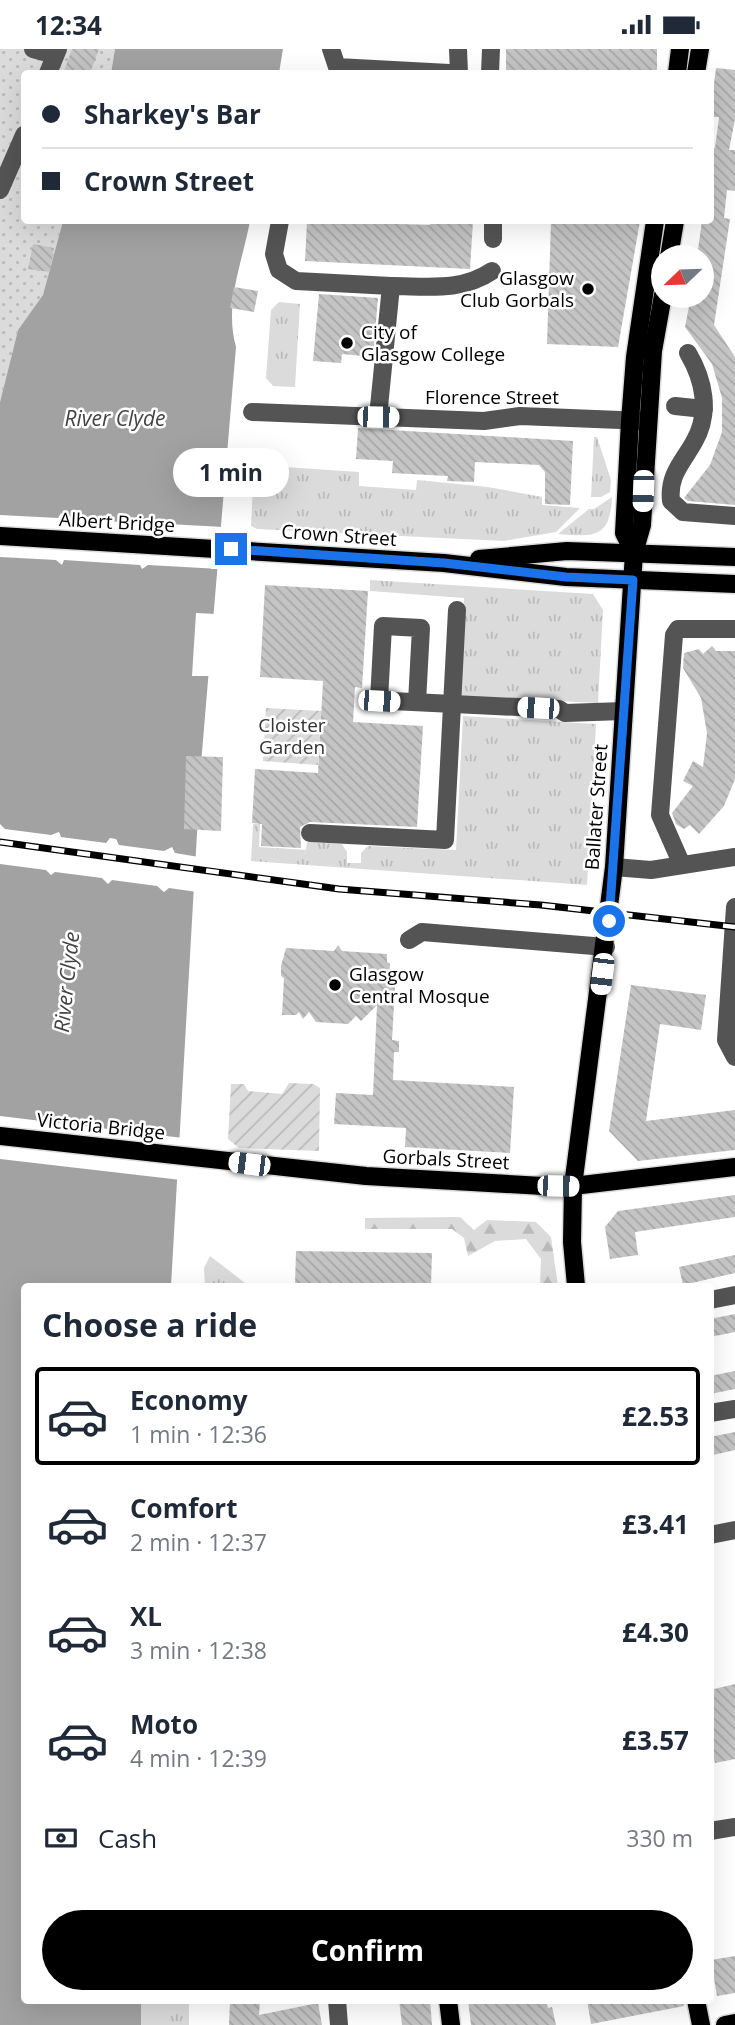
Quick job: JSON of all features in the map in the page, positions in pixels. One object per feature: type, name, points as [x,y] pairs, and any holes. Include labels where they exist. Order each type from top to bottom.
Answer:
[{"type":"main road","points":[[677,70],[680,49]]},
{"type":"main road","points":[[696,70],[700,49]]},
{"type":"main road","name":"Ballater Street","points":[[576,1283],[572,1242],[573,1186],[606,947],[614,867],[634,554],[642,525],[635,358],[655,224]]},
{"type":"main road","points":[[671,245],[674,224]]},
{"type":"main road","name":"Ballater Street","points":[[639,421],[661,308]]},
{"type":"main road","name":"Albert Bridge","points":[[0,536],[231,549]]},
{"type":"main road","name":"Crown Street","points":[[231,549],[444,563],[566,577],[735,584]]},
{"type":"main road","name":"Crown Street","points":[[444,563],[567,551],[735,557]]},
{"type":"main road","name":"Victoria Bridge","points":[[0,1136],[197,1158]]},
{"type":"main road","name":"Gorbals Street","points":[[197,1158],[366,1176],[573,1186],[735,1167]]},
{"type":"main road","points":[[448,2004],[451,2025]]},
{"type":"main road","points":[[697,2004],[701,2025]]},
{"type":"main road","points":[[725,2025],[735,2023]]},
{"type":"street","points":[[33,49],[57,52],[49,70]]},
{"type":"street","points":[[331,49],[337,67],[393,70]]},
{"type":"street","points":[[458,49],[459,70]]},
{"type":"street","points":[[490,70],[491,49]]},
{"type":"street","points":[[0,190],[21,142]]},
{"type":"street","points":[[279,224],[274,254],[279,270],[296,281],[458,287],[475,282],[492,271]]},
{"type":"street","points":[[378,417],[391,286]]},
{"type":"street","points":[[688,353],[699,376],[704,409],[696,439],[672,479],[671,501],[683,512],[735,516]]},
{"type":"street","points":[[675,405],[704,409]]},
{"type":"street","name":"Florence Street","points":[[252,412],[484,421],[520,416],[639,421]]},
{"type":"street","points":[[310,833],[445,840],[457,610]]},
{"type":"street","points":[[417,702],[421,628],[383,626],[375,700],[559,709],[565,705],[580,705],[589,710],[623,711]]},
{"type":"street","points":[[682,865],[660,815],[673,644],[678,629],[732,628]]},
{"type":"street","points":[[614,867],[650,870],[735,857]]},
{"type":"street","points":[[733,1049],[726,1040],[735,907]]},
{"type":"street","points":[[410,940],[422,932],[606,947]]},
{"type":"street","points":[[714,1299],[735,1295]]},
{"type":"street","points":[[714,1412],[735,1409]]},
{"type":"street","points":[[714,1534],[735,1530]]},
{"type":"street","points":[[714,1830],[735,1826]]},
{"type":"street","points":[[337,2004],[339,2025]]},
{"type":"green space","points":[[0,49],[115,49],[112,70],[21,70],[21,224],[62,224],[43,296],[18,330],[0,402]]},
{"type":"green space","points":[[279,302],[300,304],[295,387],[273,386],[266,378],[271,310]]},
{"type":"green space","points":[[594,437],[597,437],[611,480],[610,492],[601,497],[591,497]]},
{"type":"green space","points":[[254,465],[359,472],[359,486],[416,490],[417,480],[488,487],[542,497],[542,505],[580,508],[556,532],[504,541],[257,529],[251,526]]},
{"type":"green space","points":[[612,497],[611,510],[604,528],[591,534],[558,534],[589,509],[594,509]]},
{"type":"green space","points":[[370,580],[593,594],[603,610],[598,703],[459,696],[464,598],[370,591]]},
{"type":"green space","name":"Cloister Garden","points":[[266,708],[322,711],[318,765],[263,761]]},
{"type":"green space","points":[[463,716],[596,724],[587,885],[251,861],[253,824],[260,824],[259,847],[306,850],[307,842],[342,844],[347,852],[347,863],[361,863],[361,853],[368,846],[456,850]]},
{"type":"green space","points":[[289,1083],[313,1084],[320,1088],[319,1151],[239,1148],[228,1139],[231,1084],[244,1084],[248,1091],[282,1094]]},
{"type":"green space","points":[[460,1217],[474,1230],[487,1220],[536,1222],[551,1237],[558,1283],[540,1283],[541,1259],[526,1239],[495,1241],[468,1256],[464,1238],[452,1229],[365,1229],[365,1218]]},
{"type":"green space","points":[[210,1256],[245,1283],[205,1283],[204,1268]]},
{"type":"green space","points":[[141,2004],[189,2004],[189,2025],[141,2025]]},
{"type":"water","points":[[115,49],[283,49],[280,70],[112,70]]},
{"type":"water","name":"River Clyde","points":[[62,224],[249,224],[233,300],[236,347],[201,764],[171,1283],[21,1283],[21,2004],[141,2004],[141,2025],[0,2025],[0,402],[18,330],[43,295]]},
{"type":"pier","points":[[61,513],[66,519],[142,523],[148,518],[150,523],[223,527],[220,569],[148,565],[142,569],[140,565],[64,560],[62,565],[56,560],[0,557],[0,515],[58,518]]},
{"type":"pier","points":[[196,613],[216,614],[211,676],[192,676]]},
{"type":"pier","points":[[0,824],[5,829],[51,835],[59,832],[61,837],[106,843],[110,838],[116,839],[119,845],[164,851],[172,847],[175,853],[199,857],[197,892],[169,888],[164,892],[157,886],[112,880],[108,884],[102,878],[55,872],[51,875],[46,870],[0,864]]},
{"type":"pier","points":[[0,1116],[183,1138],[181,1180],[0,1159]]},
{"type":"building","points":[[72,49],[99,49],[91,70],[64,70]]},
{"type":"building","points":[[506,49],[657,49],[657,70],[506,70]]},
{"type":"building","points":[[716,68],[735,70],[735,119],[729,150],[735,150],[735,191],[727,190],[724,218],[730,219],[714,325],[735,357],[735,505],[688,501],[684,498],[710,465],[722,432],[722,398],[712,364],[685,327],[689,308],[714,308],[714,245],[699,245],[702,224],[714,224],[714,148],[719,117],[714,117]]},
{"type":"building","points":[[307,224],[473,224],[470,269],[305,261]]},
{"type":"building","name":"Glasgow Club Gorbals","points":[[551,224],[639,224],[618,347],[547,344]]},
{"type":"building","points":[[33,244],[54,248],[50,272],[28,269]]},
{"type":"building","points":[[234,287],[258,291],[254,312],[230,308]]},
{"type":"building","points":[[319,294],[378,298],[373,357],[342,354],[341,363],[313,361]]},
{"type":"building","points":[[358,428],[573,441],[570,505],[545,504],[545,472],[539,465],[475,462],[474,482],[447,481],[448,476],[392,473],[393,461],[356,459]]},
{"type":"building","points":[[265,585],[368,591],[362,688],[355,687],[353,722],[423,726],[417,827],[310,822],[300,827],[301,848],[261,846],[262,824],[252,823],[255,769],[318,773],[323,681],[260,677]]},
{"type":"building","points":[[712,646],[716,651],[735,651],[735,779],[724,806],[699,834],[690,825],[684,829],[676,824],[672,813],[693,786],[683,781],[693,761],[703,767],[707,733],[701,698],[683,668],[684,653],[699,649],[703,654]]},
{"type":"building","points":[[186,756],[223,757],[221,831],[184,829]]},
{"type":"building","points":[[338,945],[342,951],[387,954],[387,962],[390,964],[389,986],[395,987],[392,1040],[399,1041],[399,1052],[394,1052],[393,1080],[514,1087],[510,1153],[405,1147],[406,1128],[334,1124],[336,1093],[373,1095],[377,1005],[361,1021],[356,1016],[348,1024],[316,1022],[309,1012],[303,1019],[299,1012],[296,1015],[282,1015],[284,978],[281,976],[281,966],[286,948],[334,951]]},
{"type":"building","points":[[631,985],[706,995],[701,1030],[660,1024],[646,1121],[735,1110],[735,1150],[638,1161],[609,1131]]},
{"type":"building","points":[[735,1195],[735,1217],[635,1232],[638,1255],[610,1259],[605,1227],[618,1211]]},
{"type":"building","points":[[296,1251],[432,1253],[431,1283],[295,1283]]},
{"type":"building","points":[[735,1255],[735,1273],[692,1283],[683,1283],[679,1267]]},
{"type":"building","points":[[735,1314],[735,1332],[714,1336],[714,1318]]},
{"type":"building","points":[[735,1371],[735,1389],[714,1393],[714,1375]]},
{"type":"building","points":[[735,1432],[735,1450],[714,1455],[714,1436]]},
{"type":"building","points":[[735,1684],[735,1759],[715,1763],[714,1758],[714,1689]]},
{"type":"building","points":[[735,1956],[735,1993],[717,1996],[714,1960]]},
{"type":"building","points":[[230,2004],[260,2004],[259,2015],[318,2004],[322,2025],[229,2025]]},
{"type":"building","points":[[399,2004],[430,2004],[432,2025],[402,2025]]},
{"type":"building","points":[[468,2004],[547,2004],[548,2008],[552,2007],[556,2025],[471,2025]]},
{"type":"building","points":[[588,2004],[684,2004],[684,2006],[591,2024]]},
{"type":"railway","points":[[0,842],[339,889],[541,905],[735,927]]},
{"type":"place","name":"Glasgow Club Gorbals","points":[[588,289]]},
{"type":"place","name":"City of Glasgow College","points":[[347,343]]},
{"type":"place","name":"Glasgow Central Mosque","points":[[335,985]]},
{"type":"route","points":[[231,549],[444,563],[566,577],[633,580],[609,921]]}]
